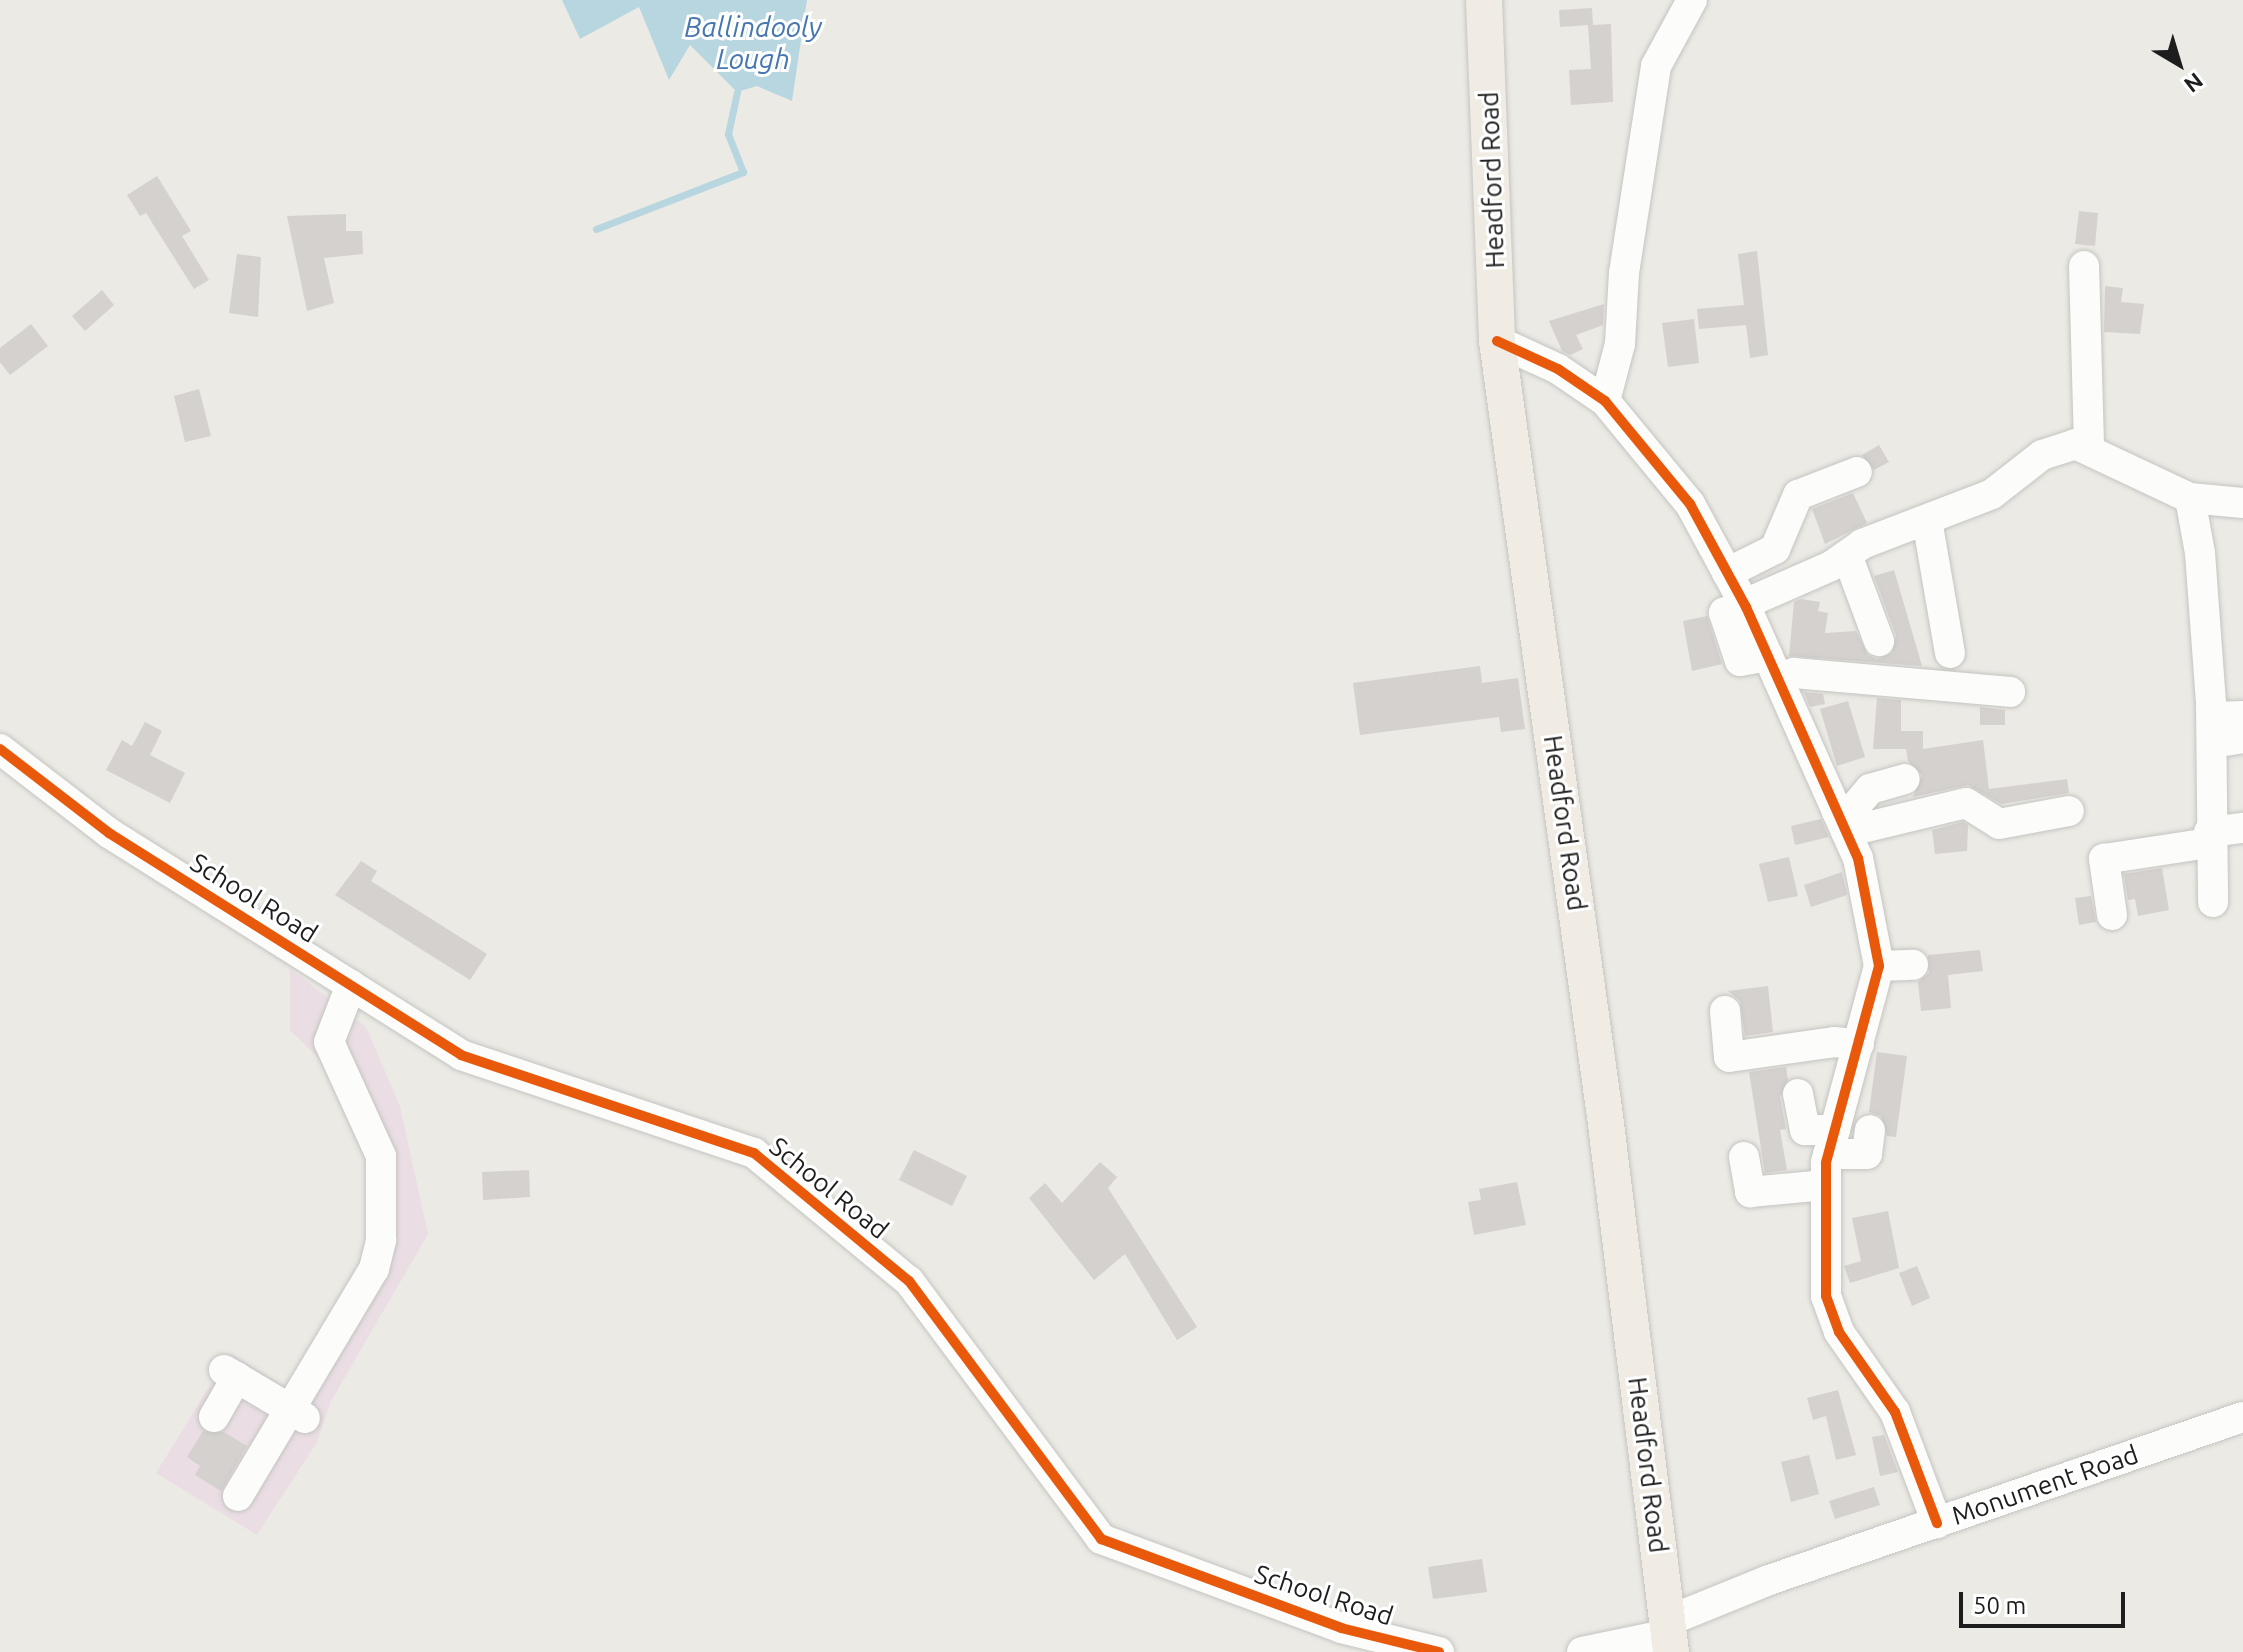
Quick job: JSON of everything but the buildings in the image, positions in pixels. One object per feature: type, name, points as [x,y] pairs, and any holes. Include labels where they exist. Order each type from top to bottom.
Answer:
[{"type":"main road","name":"Headford Road","points":[[1484,0],[1497,341],[1605,1116],[1669,1638]]},
{"type":"street","points":[[1605,401],[1620,344],[1624,273],[1656,66],[1692,0]]},
{"type":"street","points":[[2084,266],[2089,450]]},
{"type":"street","points":[[1497,341],[1558,369],[1605,401],[1690,504],[1746,607],[1858,858],[1879,966],[1832,1142],[1826,1185],[1826,1296],[1839,1332],[1895,1412],[1937,1523]]},
{"type":"street","points":[[1746,607],[1847,555],[1992,494],[2042,455],[2075,444],[2190,498],[2243,503]]},
{"type":"street","points":[[1727,573],[1775,549],[1798,495],[1857,472]]},
{"type":"street","points":[[2190,498],[2200,553],[2212,730],[2209,837],[2213,902]]},
{"type":"street","points":[[1927,520],[1950,653]]},
{"type":"street","points":[[1847,555],[1879,641]]},
{"type":"street","points":[[1773,667],[1794,673],[2010,692]]},
{"type":"street","points":[[2212,730],[2243,716]]},
{"type":"street","points":[[2212,730],[2243,738]]},
{"type":"street","name":"School Road","points":[[0,749],[109,833],[461,1055],[754,1153],[909,1281],[1101,1539],[1341,1628],[1439,1652]]},
{"type":"street","points":[[1842,822],[1870,789],[1905,779]]},
{"type":"street","points":[[1842,822],[1966,803],[1999,824],[2069,811]]},
{"type":"street","points":[[2112,915],[2104,859],[2243,828]]},
{"type":"street","points":[[1879,966],[1913,965]]},
{"type":"street","points":[[238,1496],[297,1414],[374,1269],[381,1240],[381,1156],[329,1042],[351,985]]},
{"type":"street","points":[[1725,1011],[1729,1057],[1834,1042],[1859,1044]]},
{"type":"street","points":[[1798,1094],[1805,1130],[1867,1154],[1870,1130]]},
{"type":"street","points":[[1744,1157],[1750,1192],[1826,1185]]},
{"type":"street","points":[[214,1417],[230,1373],[297,1414]]},
{"type":"street","name":"Monument Road","points":[[1669,1638],[1937,1523],[2243,1417]]},
{"type":"street","points":[[1582,1652],[1669,1638]]},
{"type":"shaded area","points":[[290,969],[366,1027],[400,1106],[428,1234],[330,1403],[317,1442],[257,1535],[156,1473],[230,1353],[289,1389],[366,1256],[375,1194],[364,1134],[342,1081],[290,1030]]},
{"type":"water","name":"Ballindooly Lough","points":[[562,0],[807,0],[792,101],[757,86],[737,92],[690,45],[669,80],[639,7],[580,39]]},
{"type":"waterway","points":[[596,229],[743,172],[728,134],[737,92]]},
{"type":"cycle path","points":[[1497,341],[1558,369],[1605,401],[1690,504],[1746,607],[1858,858],[1879,966],[1826,1163],[1826,1296],[1839,1332],[1895,1412],[1937,1523]]},
{"type":"cycle path","points":[[0,749],[109,833],[461,1055],[754,1153],[909,1281],[1101,1539],[1341,1628],[1439,1652]]}]
